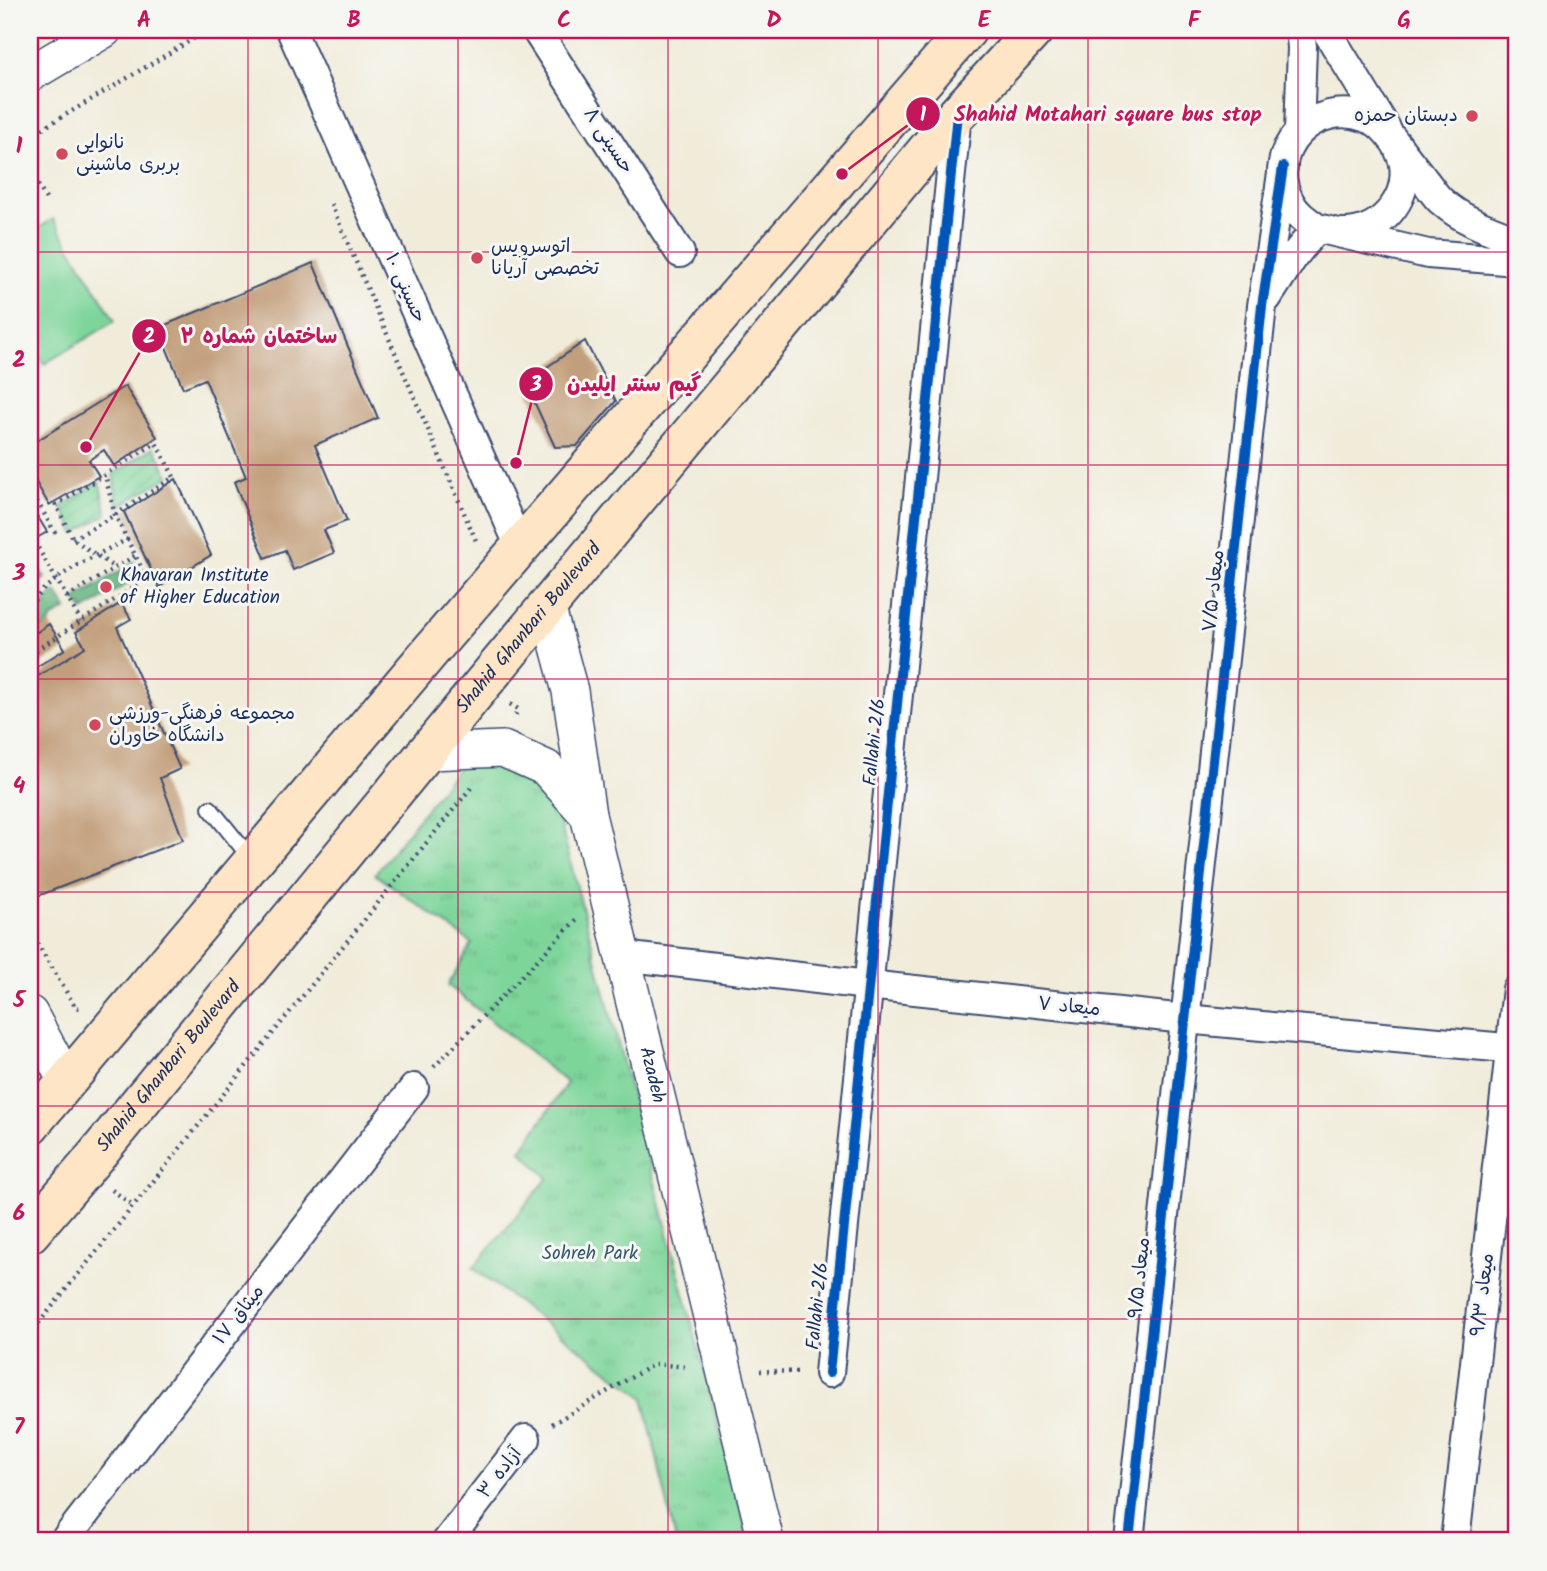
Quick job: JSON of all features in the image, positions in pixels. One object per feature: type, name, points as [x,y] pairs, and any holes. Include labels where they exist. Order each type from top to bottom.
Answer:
[{"type":"main road","points":[[30,1125],[520,547],[967,30]]},
{"type":"main road","name":"Shahid Ghanbari Boulevard","points":[[30,1233],[957,114],[1034,30]]},
{"type":"street","points":[[30,74],[104,30]]},
{"type":"street","name":"حسینی ۱۰","points":[[291,30],[520,547]]},
{"type":"street","name":"حسینی ۸","points":[[536,30],[680,253]]},
{"type":"street","points":[[1299,131],[1303,47],[1300,30]]},
{"type":"street","points":[[1325,30],[1392,139],[1404,164],[1404,183],[1398,201],[1386,216],[1371,228],[1353,233],[1326,231]]},
{"type":"street","points":[[1517,240],[1473,223],[1440,201],[1392,139],[1371,119],[1353,113],[1333,113],[1315,119],[1299,131],[1288,148],[1283,167],[1284,186],[1290,203],[1302,217],[1326,231],[1429,254],[1517,261]]},
{"type":"street","name":"Fallahi 2/6","points":[[829,1373],[957,114]]},
{"type":"street","name":"میعاد ۷/۵","points":[[1185,1019],[1262,306],[1283,167]]},
{"type":"street","name":"میعاد ۷/۵","points":[[1262,306],[1294,256],[1326,231]]},
{"type":"street","name":"Azadeh","points":[[547,606],[570,691],[588,815],[766,1541]]},
{"type":"street","points":[[428,752],[503,749],[546,768],[588,815]]},
{"type":"street","name":"میعاد ۷","points":[[622,956],[1185,1019],[1514,1049]]},
{"type":"street","name":"میعاد ۹/۳","points":[[1455,1541],[1514,1049],[1517,989]]},
{"type":"street","points":[[30,1014],[66,1081]]},
{"type":"street","name":"میعاد ۹/۵","points":[[1129,1541],[1185,1019]]},
{"type":"street","name":"میثاق ۱۷","points":[[64,1541],[414,1088]]},
{"type":"street","name":"آزاده ۳","points":[[447,1541],[526,1439]]},
{"type":"lane","points":[[210,808],[252,862]]},
{"type":"path","points":[[30,136],[208,30]]},
{"type":"path","points":[[38,185],[46,199]]},
{"type":"path","points":[[328,197],[477,544]]},
{"type":"path","points":[[73,539],[174,477],[156,443],[56,505],[66,533],[73,539],[95,556],[115,568]]},
{"type":"path","points":[[30,654],[147,579],[115,514],[105,475]]},
{"type":"path","points":[[30,489],[57,536]]},
{"type":"path","points":[[30,607],[42,591],[57,580],[128,539]]},
{"type":"path","points":[[38,548],[81,621]]},
{"type":"path","points":[[67,597],[136,555]]},
{"type":"path","points":[[30,1334],[503,749],[518,709]]},
{"type":"path","points":[[414,1088],[606,889]]},
{"type":"path","points":[[30,931],[76,1008],[88,1007]]},
{"type":"path","points":[[526,1439],[654,1364],[724,1370],[829,1373]]},
{"type":"green space","points":[[53,219],[115,321],[44,364],[30,340],[30,233]]},
{"type":"green space","points":[[154,447],[169,476],[118,507],[113,474]]},
{"type":"green space","points":[[99,482],[107,514],[75,533],[62,506]]},
{"type":"green space","points":[[35,561],[45,578],[30,594],[30,565]]},
{"type":"green space","points":[[134,562],[142,575],[83,611],[75,599]]},
{"type":"green space","points":[[56,592],[67,609],[30,637],[37,611]]},
{"type":"green space","name":"Sohreh Park","points":[[518,762],[551,788],[749,1541],[676,1541],[643,1397],[473,1268],[548,1178],[521,1151],[567,1083],[448,985],[472,943],[375,874],[461,764]]},
{"type":"building","points":[[30,168],[38,185],[30,190]]},
{"type":"building","points":[[313,263],[378,418],[315,445],[347,521],[324,530],[334,553],[293,570],[285,550],[265,558],[234,482],[246,477],[205,379],[183,388],[158,328]]},
{"type":"building","points":[[585,341],[616,401],[577,446],[555,447],[525,382]]},
{"type":"building","points":[[125,386],[157,437],[114,466],[104,450],[89,460],[99,476],[49,505],[30,472],[30,445]]},
{"type":"building","points":[[176,479],[211,555],[159,587],[124,512]]},
{"type":"building","points":[[30,504],[47,532],[30,542]]},
{"type":"building","name":"مجموعه فرهنگی-ورزشی دانشگاه خاوران","points":[[121,603],[131,619],[117,627],[180,769],[160,778],[183,840],[30,899],[30,681],[85,647],[76,632]]},
{"type":"building","points":[[49,624],[65,649],[30,671],[30,637]]},
{"type":"cycle path","points":[[829,1373],[957,114]]},
{"type":"cycle path","points":[[1129,1541],[1262,306],[1283,167]]},
{"type":"place","name":"دبستان حمزه","points":[[1472,116]]},
{"type":"place","name":"نانوایی بربری ماشینی","points":[[62,154]]},
{"type":"place","name":"Shahid Motahari square bus stop","points":[[842,174]]},
{"type":"place","name":"اتوسرویس تخصصی آریانا","points":[[477,258]]},
{"type":"place","name":"ساختمان شماره ۲","points":[[86,447]]},
{"type":"place","name":"گیم سنتر ایلیدن","points":[[516,463]]},
{"type":"place","name":"Khavaran Institute of Higher Education","points":[[106,587]]},
{"type":"place","name":"مجموعه فرهنگی-ورزشی دانشگاه خاوران","points":[[95,725]]}]
